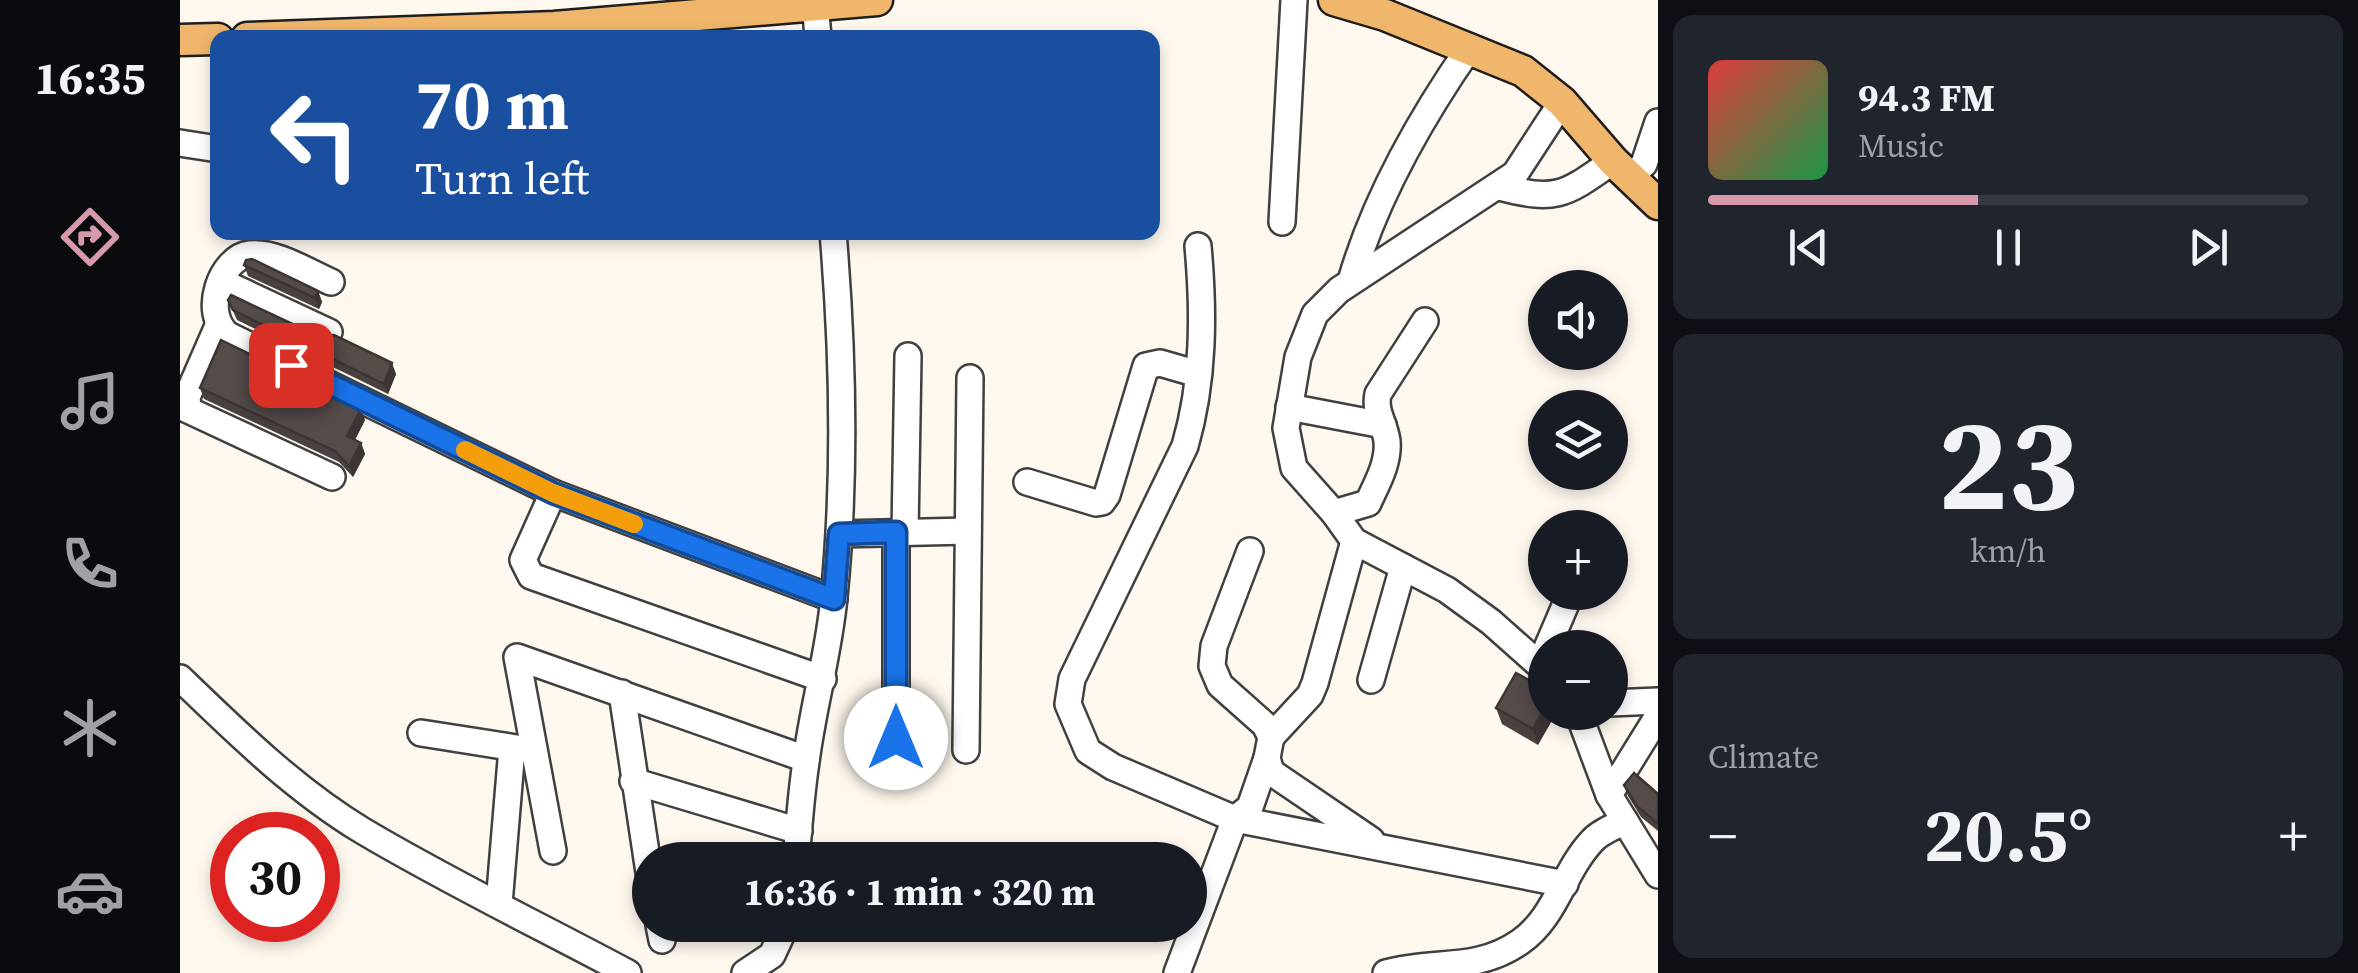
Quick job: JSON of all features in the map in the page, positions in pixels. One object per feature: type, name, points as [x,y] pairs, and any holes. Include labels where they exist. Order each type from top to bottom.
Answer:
[{"type":"main road","points":[[475,30],[877,0]]},
{"type":"main road","points":[[1334,0],[1470,47],[1523,72],[1636,168],[1658,204]]},
{"type":"main road","points":[[180,40],[210,38]]},
{"type":"street","points":[[1282,222],[1294,0]]},
{"type":"street","points":[[815,2],[817,30]]},
{"type":"street","points":[[1352,281],[1365,233],[1378,205],[1443,86],[1470,47]]},
{"type":"street","points":[[1528,648],[1446,590],[1354,541],[1294,468],[1286,428],[1298,358],[1315,314],[1352,281],[1515,174],[1562,102]]},
{"type":"street","points":[[1499,187],[1535,196],[1555,196],[1636,168],[1658,122]]},
{"type":"street","points":[[180,143],[210,148]]},
{"type":"street","points":[[798,842],[806,760],[834,599],[839,534],[839,307],[834,240]]},
{"type":"street","points":[[1198,246],[1202,321],[1192,420],[1185,446],[1072,679],[1068,704],[1088,751],[1114,768],[1235,819],[1384,848],[1561,891]]},
{"type":"street","points":[[332,282],[270,257],[249,254],[232,260],[187,397],[188,410],[332,477]]},
{"type":"street","points":[[218,304],[553,493],[834,599]]},
{"type":"street","points":[[218,304],[329,332]]},
{"type":"street","points":[[180,368],[218,304]]},
{"type":"street","points":[[1334,512],[1368,503],[1388,457],[1375,404],[1378,394],[1426,321]]},
{"type":"street","points":[[896,738],[908,356]]},
{"type":"street","points":[[1026,482],[1102,502],[1146,366],[1160,363],[1198,374]]},
{"type":"street","points":[[966,750],[970,378]]},
{"type":"street","points":[[1289,407],[1383,425]]},
{"type":"street","points":[[553,493],[522,560],[531,576],[823,679]]},
{"type":"street","points":[[839,534],[968,531]]},
{"type":"street","points":[[1177,973],[1235,819],[1250,808],[1269,748],[1316,683],[1354,541]]},
{"type":"street","points":[[1250,551],[1214,646],[1212,666],[1220,684],[1266,725],[1271,772],[1281,782],[1384,848]]},
{"type":"street","points":[[1371,680],[1403,567]]},
{"type":"street","points":[[499,904],[523,750],[517,657],[806,760]]},
{"type":"street","points":[[180,678],[246,742],[316,799],[362,830],[628,973]]},
{"type":"street","points":[[622,694],[645,842]]},
{"type":"street","points":[[1628,702],[1658,701]]},
{"type":"street","points":[[1608,796],[1658,716]]},
{"type":"street","points":[[1584,730],[1608,796],[1658,875]]},
{"type":"street","points":[[420,733],[523,750]]},
{"type":"street","points":[[523,750],[553,851]]},
{"type":"street","points":[[634,781],[799,832]]},
{"type":"street","points":[[1386,973],[1479,963],[1518,944],[1539,927],[1594,838],[1625,821]]},
{"type":"street","points":[[745,973],[772,954],[778,942]]},
{"type":"building","points":[[252,259],[318,291],[315,298],[244,265]]},
{"type":"building","points":[[231,295],[318,336],[334,335],[392,363],[384,384],[233,310],[228,300]]},
{"type":"building","points":[[221,340],[361,409],[347,436],[361,443],[349,466],[335,451],[200,388]]},
{"type":"building","points":[[1516,673],[1528,680],[1528,726],[1496,708]]},
{"type":"building","points":[[1634,773],[1658,794],[1658,824],[1637,806],[1624,785]]},
{"type":"slow traffic","points":[[465,450],[553,493],[634,524]]},
{"type":"route","points":[[291,365],[553,493],[834,599],[839,534],[896,532],[896,738]]}]
